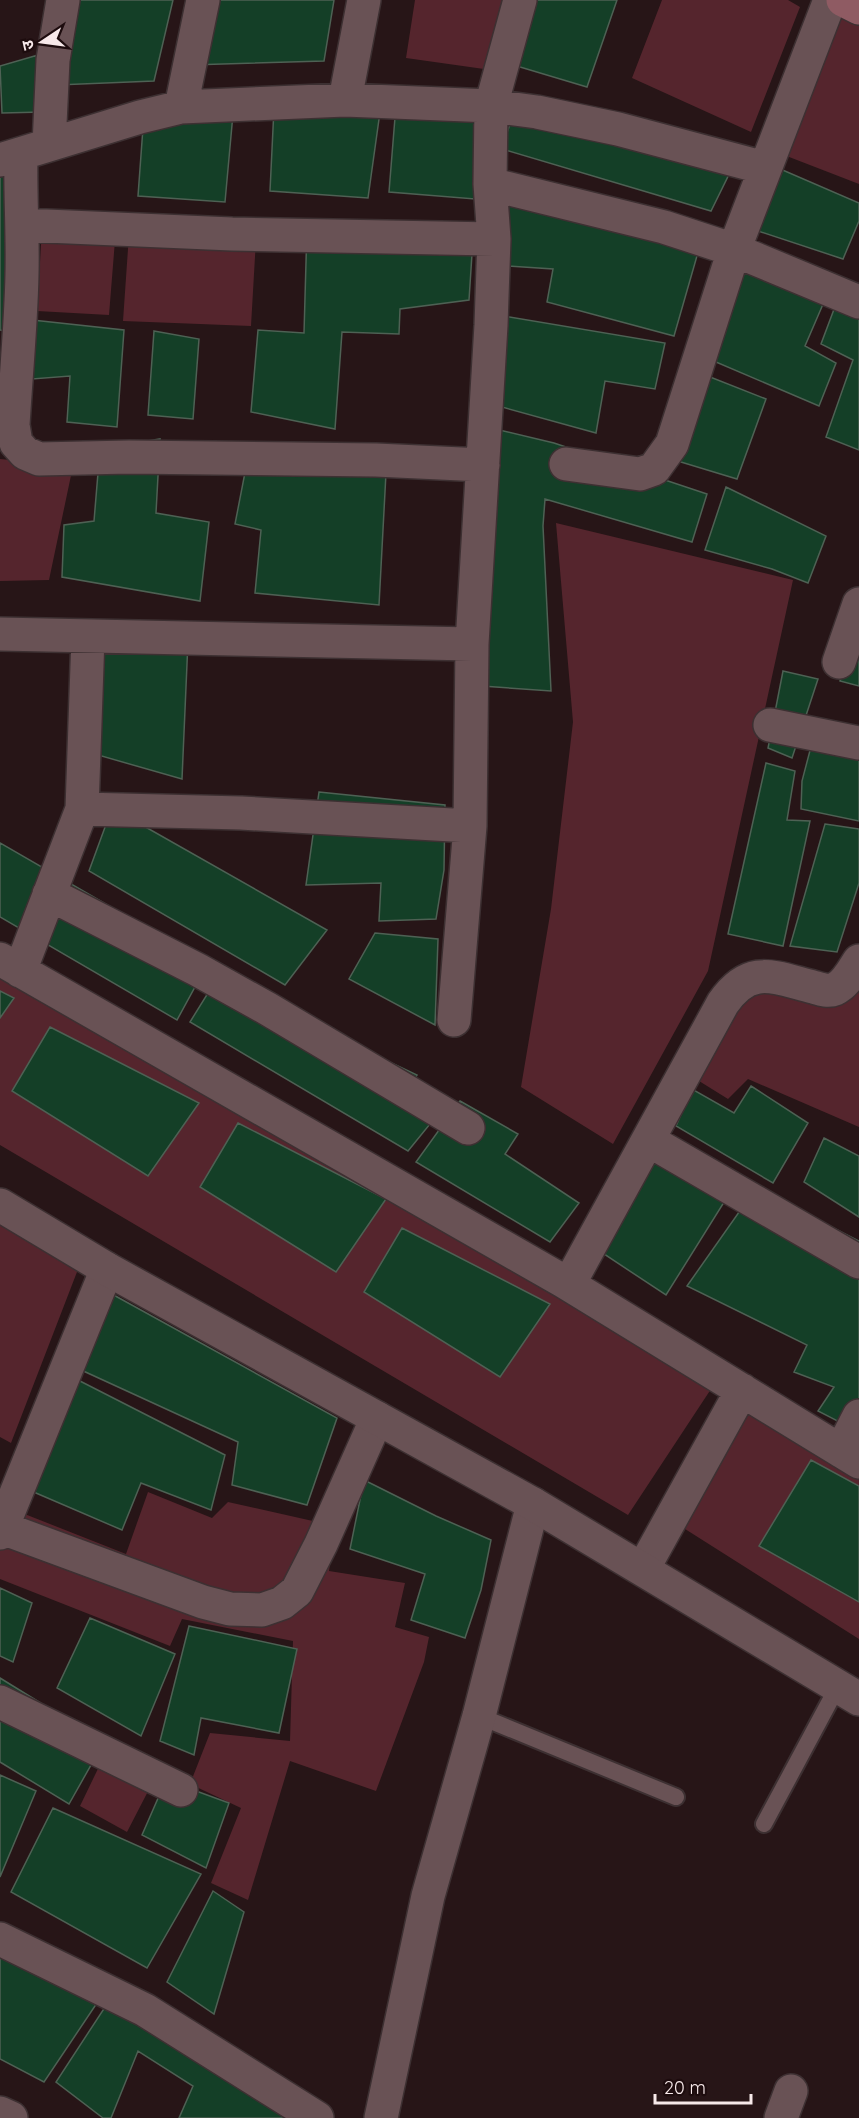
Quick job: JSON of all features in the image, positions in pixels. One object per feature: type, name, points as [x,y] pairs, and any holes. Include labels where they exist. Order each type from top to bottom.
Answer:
[{"type":"main road","points":[[843,0],[859,8]]},
{"type":"street","points":[[63,0],[52,60],[23,153],[20,208],[23,225],[22,276],[13,425],[16,443],[12,453],[39,459],[129,457],[341,459],[483,465]]},
{"type":"street","points":[[181,107],[203,0]]},
{"type":"street","points":[[345,100],[364,0]]},
{"type":"street","points":[[454,1020],[470,826],[472,644],[491,325],[494,239],[490,184],[490,106],[520,0]]},
{"type":"street","points":[[566,464],[640,474],[654,469],[672,444],[734,250],[830,0]]},
{"type":"street","points":[[23,153],[140,117],[181,107],[345,100],[490,106],[537,112],[618,129],[765,168]]},
{"type":"street","points":[[490,184],[664,227],[734,250],[859,302]]},
{"type":"street","points":[[23,225],[232,234],[494,239]]},
{"type":"street","points":[[839,662],[859,604]]},
{"type":"street","points":[[0,634],[88,638],[472,644]]},
{"type":"street","points":[[88,638],[82,808],[49,894],[10,965],[569,1284],[850,1456],[859,1416]]},
{"type":"street","points":[[771,725],[859,742]]},
{"type":"street","points":[[82,808],[241,813],[470,826]]},
{"type":"street","points":[[49,894],[198,970],[468,1128]]},
{"type":"street","points":[[569,1284],[732,989],[748,978],[774,977],[822,990],[834,989],[843,984],[859,961]]},
{"type":"street","points":[[648,1140],[859,1262]]},
{"type":"street","points":[[0,1205],[107,1269],[533,1504],[848,1693]]},
{"type":"street","points":[[107,1269],[11,1472],[1,1531],[203,1602],[230,1609],[262,1610],[282,1603],[297,1591],[321,1544],[377,1418]]},
{"type":"street","points":[[643,1569],[742,1390]]},
{"type":"street","points":[[381,2118],[428,1896],[479,1716],[533,1504]]},
{"type":"street","points":[[0,1702],[181,1790]]},
{"type":"street","points":[[0,1939],[145,2010],[317,2118]]},
{"type":"street","points":[[0,2113],[11,2118]]},
{"type":"lane","points":[[764,1824],[848,1693]]},
{"type":"lane","points":[[479,1716],[676,1797]]},
{"type":"shaded area","points":[[415,0],[502,0],[484,69],[406,58]]},
{"type":"shaded area","points":[[662,0],[788,0],[800,7],[751,132],[632,78]]},
{"type":"shaded area","points":[[836,6],[859,18],[859,184],[784,155]]},
{"type":"shaded area","points":[[130,220],[257,222],[251,326],[123,321]]},
{"type":"shaded area","points":[[116,228],[109,315],[37,311],[42,229]]},
{"type":"shaded area","points":[[0,459],[73,466],[49,580],[0,581]]},
{"type":"shaded area","points":[[556,523],[793,580],[708,971],[613,1144],[521,1087],[551,909],[573,722]]},
{"type":"shaded area","points":[[754,964],[859,984],[859,1127],[748,1079],[728,1099],[691,1076]]},
{"type":"shaded area","points":[[0,977],[713,1386],[628,1515],[0,1145]]},
{"type":"shaded area","points":[[0,1212],[82,1259],[11,1443],[0,1437]]},
{"type":"shaded area","points":[[739,1402],[859,1477],[859,1639],[674,1522]]},
{"type":"shaded area","points":[[148,1492],[212,1518],[228,1502],[335,1526],[329,1571],[405,1583],[395,1627],[429,1637],[424,1662],[376,1791],[290,1761],[248,1900],[211,1883],[241,1808],[190,1784],[210,1733],[290,1741],[293,1641],[182,1619],[170,1646],[0,1579],[0,1548],[17,1511],[126,1554]]},
{"type":"shaded area","points":[[108,1748],[159,1770],[127,1832],[80,1806]]},
{"type":"building","points":[[72,0],[173,0],[154,81],[57,85]]},
{"type":"building","points":[[201,0],[334,0],[324,61],[190,65]]},
{"type":"building","points":[[531,0],[617,0],[587,87],[510,64]]},
{"type":"building","points":[[38,55],[43,112],[2,113],[0,66]]},
{"type":"building","points":[[518,98],[740,152],[711,211],[502,149]]},
{"type":"building","points":[[234,103],[225,202],[138,196],[144,114]]},
{"type":"building","points":[[396,105],[481,108],[475,199],[389,192]]},
{"type":"building","points":[[274,108],[380,112],[368,198],[270,191]]},
{"type":"building","points":[[7,156],[5,331],[0,330],[0,159]]},
{"type":"building","points":[[771,165],[859,203],[859,221],[843,259],[749,228]]},
{"type":"building","points":[[503,175],[705,228],[674,336],[547,302],[553,269],[508,266]]},
{"type":"building","points":[[474,223],[469,300],[400,309],[399,334],[342,332],[335,429],[251,412],[258,330],[304,333],[307,227]]},
{"type":"building","points":[[744,249],[830,288],[805,346],[836,363],[819,406],[702,356]]},
{"type":"building","points":[[842,288],[859,295],[859,450],[826,437],[853,360],[821,344]]},
{"type":"building","points":[[504,316],[665,343],[655,389],[605,381],[596,433],[502,407]]},
{"type":"building","points":[[23,319],[124,330],[117,427],[67,422],[70,376],[19,380]]},
{"type":"building","points":[[154,331],[199,339],[193,419],[148,415]]},
{"type":"building","points":[[700,373],[766,399],[737,479],[671,459]]},
{"type":"building","points":[[495,429],[554,443],[707,494],[692,542],[545,499],[543,526],[551,691],[482,686]]},
{"type":"building","points":[[160,439],[156,513],[209,522],[200,601],[62,577],[64,525],[94,521],[100,449]]},
{"type":"building","points":[[248,457],[386,473],[379,605],[255,593],[261,530],[235,524]]},
{"type":"building","points":[[726,487],[826,536],[808,583],[772,569],[705,550]]},
{"type":"building","points":[[859,613],[859,686],[840,681]]},
{"type":"building","points":[[104,636],[188,641],[182,779],[98,755]]},
{"type":"building","points":[[783,671],[818,679],[792,758],[768,748]]},
{"type":"building","points":[[818,720],[859,734],[859,821],[801,809],[802,781]]},
{"type":"building","points":[[766,763],[795,771],[787,820],[810,821],[783,946],[728,934]]},
{"type":"building","points":[[319,792],[445,805],[444,870],[436,919],[379,921],[381,883],[306,885]]},
{"type":"building","points":[[112,808],[327,930],[285,985],[89,871]]},
{"type":"building","points":[[825,824],[859,829],[859,883],[837,952],[790,946]]},
{"type":"building","points":[[0,843],[208,963],[177,1020],[0,917]]},
{"type":"building","points":[[375,933],[438,939],[435,1025],[349,979]]},
{"type":"building","points":[[221,972],[339,1038],[417,1075],[399,1104],[430,1124],[408,1151],[190,1022]]},
{"type":"building","points":[[0,991],[14,998],[0,1018]]},
{"type":"building","points":[[50,1027],[199,1103],[148,1176],[12,1091]]},
{"type":"building","points":[[751,1086],[808,1123],[773,1183],[676,1126],[692,1089],[734,1113]]},
{"type":"building","points":[[460,1101],[518,1134],[505,1154],[579,1203],[550,1242],[416,1162]]},
{"type":"building","points":[[238,1123],[386,1199],[336,1272],[200,1187]]},
{"type":"building","points":[[824,1138],[859,1156],[859,1217],[804,1182]]},
{"type":"building","points":[[658,1149],[731,1191],[666,1295],[601,1252]]},
{"type":"building","points":[[756,1188],[859,1241],[859,1432],[818,1411],[834,1387],[794,1372],[807,1345],[687,1286]]},
{"type":"building","points":[[402,1228],[550,1304],[500,1377],[364,1292]]},
{"type":"building","points":[[110,1293],[337,1418],[307,1505],[232,1485],[238,1442],[79,1369]]},
{"type":"building","points":[[76,1379],[225,1455],[211,1510],[141,1483],[122,1530],[29,1490]]},
{"type":"building","points":[[811,1460],[859,1486],[859,1602],[759,1546]]},
{"type":"building","points":[[364,1480],[491,1540],[481,1590],[465,1638],[411,1620],[425,1574],[350,1549]]},
{"type":"building","points":[[0,1588],[32,1603],[13,1662],[0,1656]]},
{"type":"building","points":[[90,1618],[175,1654],[141,1736],[57,1688]]},
{"type":"building","points":[[189,1626],[297,1649],[279,1733],[201,1718],[194,1755],[160,1741]]},
{"type":"building","points":[[0,1678],[104,1742],[69,1804],[0,1762]]},
{"type":"building","points":[[0,1775],[36,1791],[0,1877]]},
{"type":"building","points":[[166,1780],[229,1803],[206,1868],[142,1835]]},
{"type":"building","points":[[53,1808],[201,1874],[147,1968],[11,1892]]},
{"type":"building","points":[[213,1891],[244,1912],[214,2014],[167,1982]]},
{"type":"building","points":[[0,1945],[101,1997],[44,2082],[0,2059]]},
{"type":"building","points":[[109,2001],[300,2118],[179,2118],[193,2086],[138,2051],[111,2118],[103,2118],[56,2082]]}]
